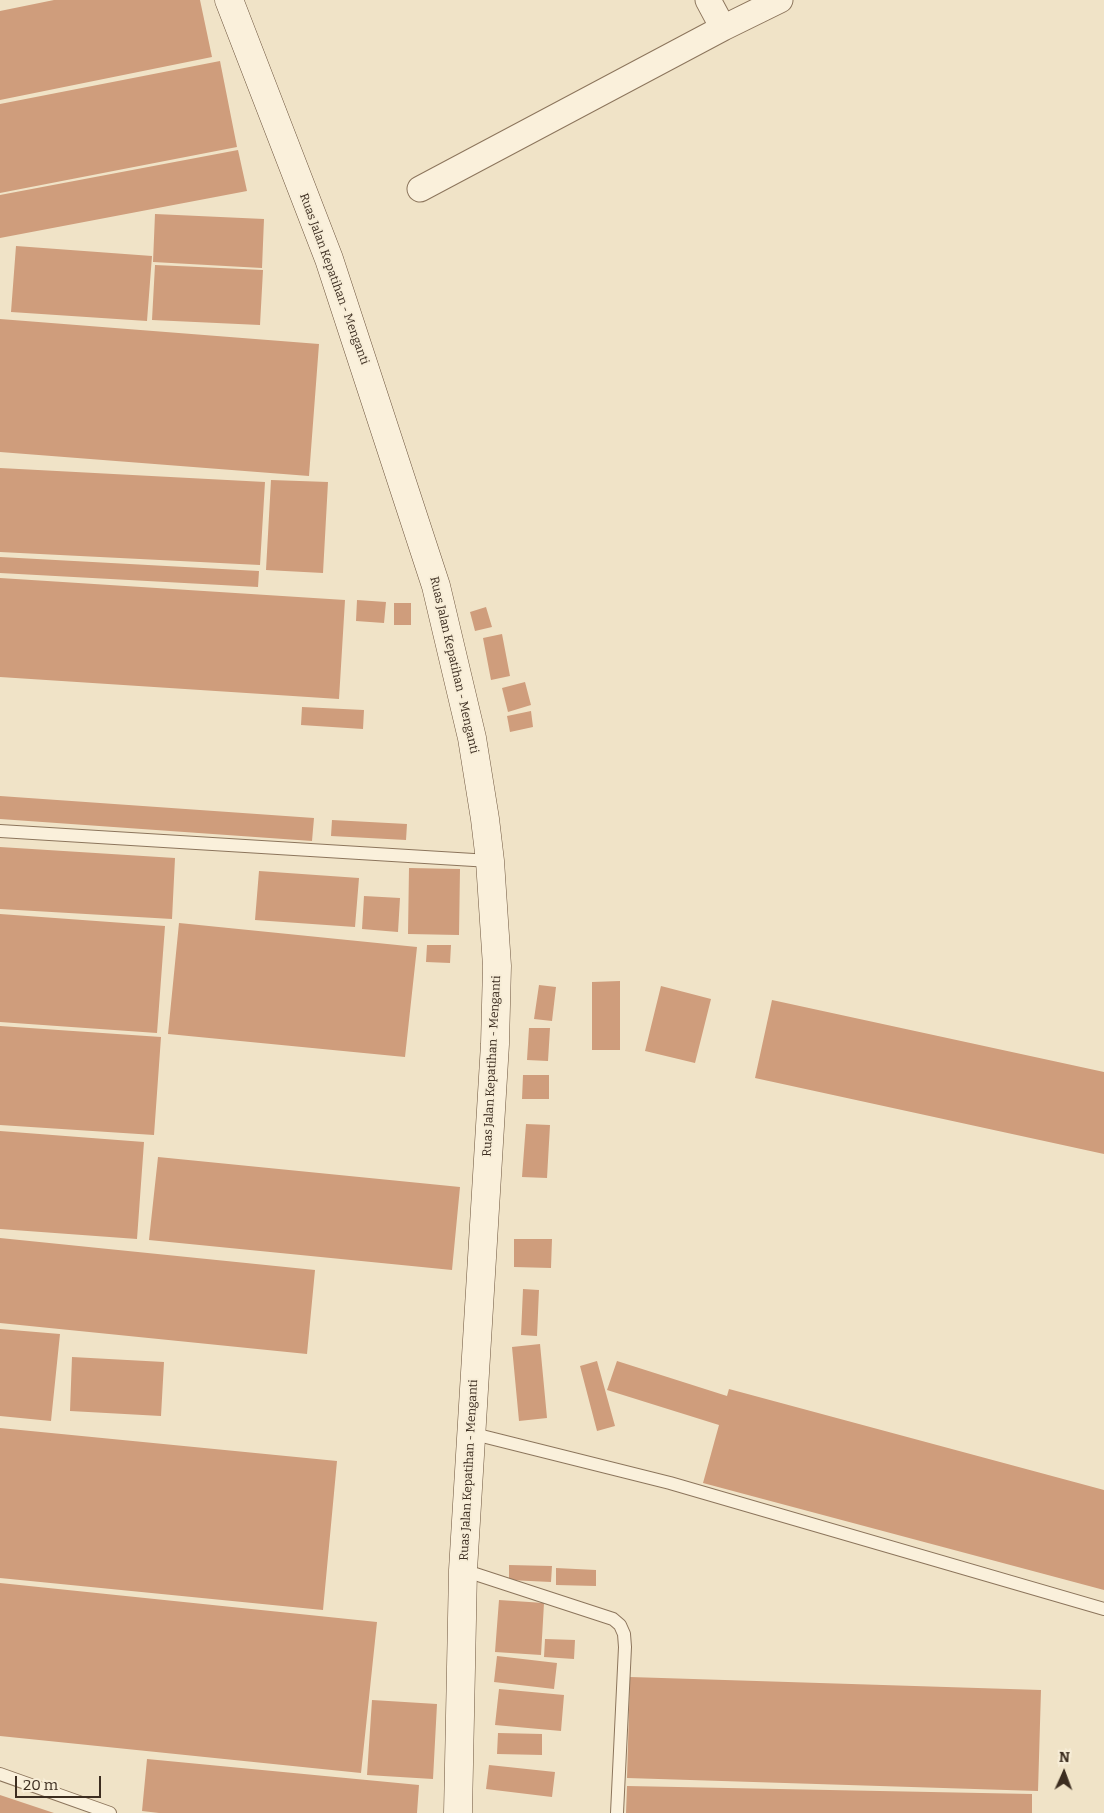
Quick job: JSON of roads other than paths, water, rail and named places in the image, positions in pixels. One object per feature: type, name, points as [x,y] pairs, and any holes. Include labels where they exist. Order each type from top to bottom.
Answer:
[{"type":"main road","name":"Ruas Jalan Kepatihan - Menganti","points":[[229,0],[329,258],[436,586],[472,738],[490,861],[497,966],[496,1044],[470,1433],[463,1570],[458,1813]]},
{"type":"street","points":[[708,0],[723,28]]},
{"type":"street","points":[[420,189],[723,28],[780,0]]},
{"type":"lane","points":[[0,831],[490,861]]},
{"type":"lane","points":[[470,1433],[670,1483],[1104,1609]]},
{"type":"lane","points":[[463,1570],[613,1619],[620,1625],[624,1634],[625,1647],[617,1813]]},
{"type":"lane","points":[[0,1774],[110,1813]]}]
